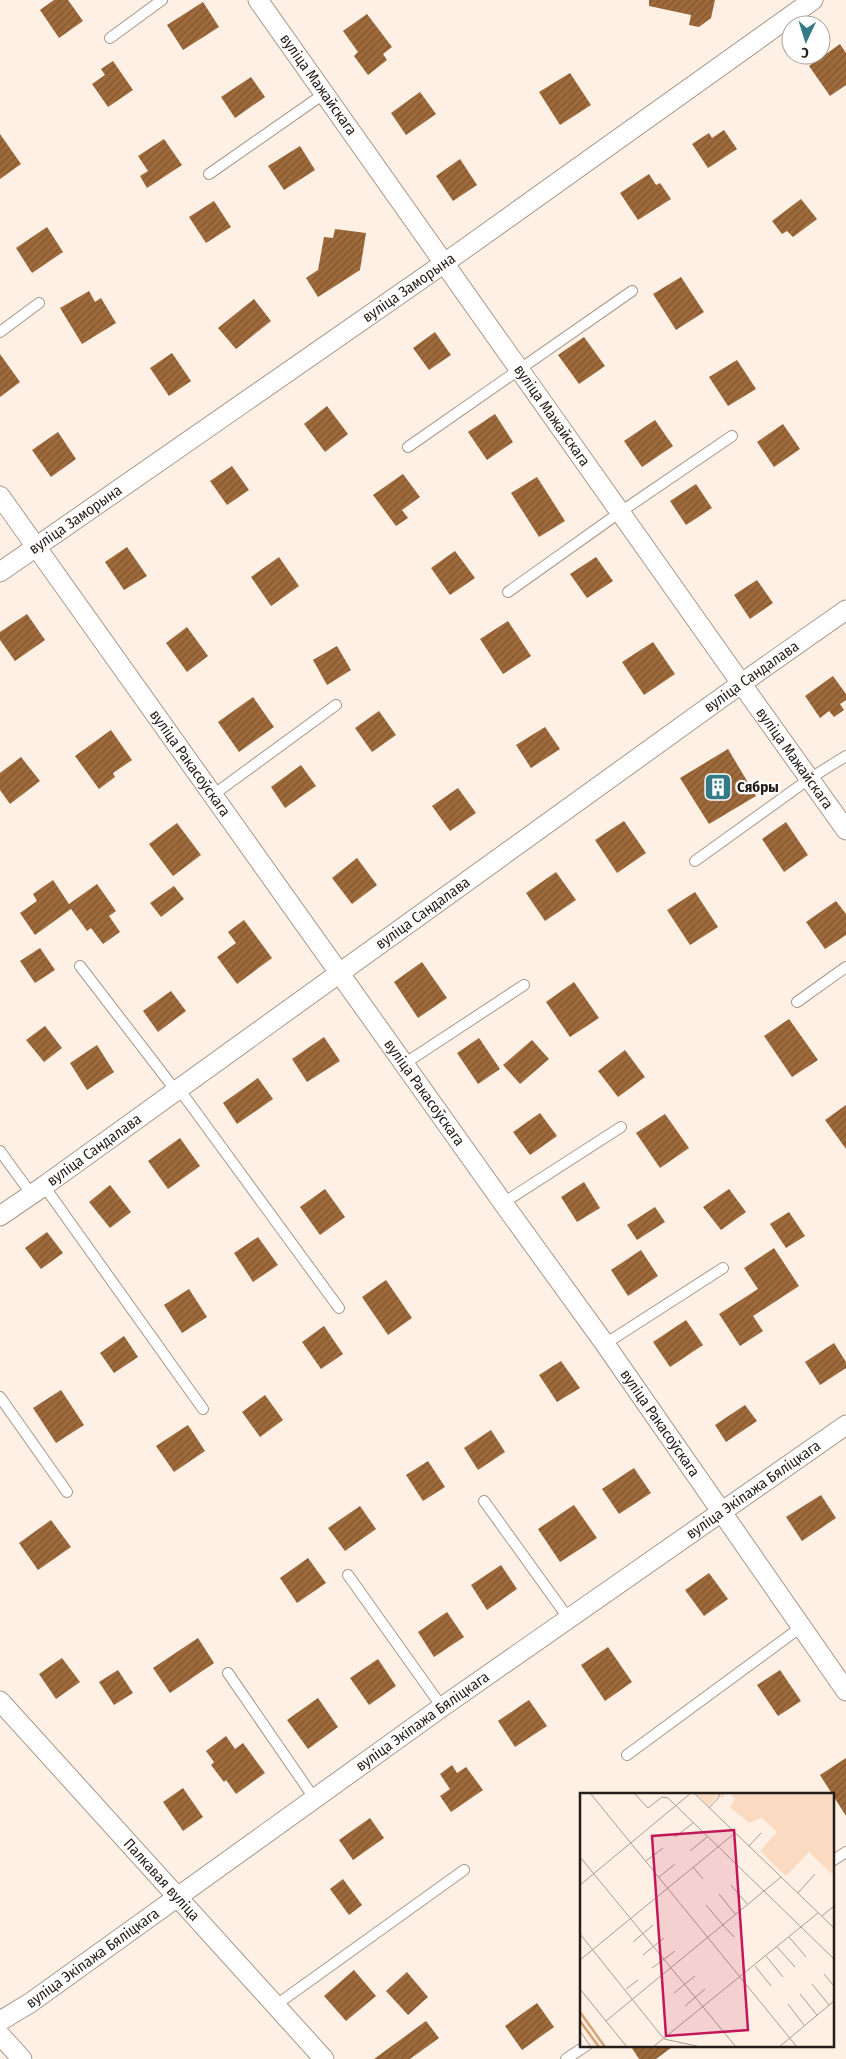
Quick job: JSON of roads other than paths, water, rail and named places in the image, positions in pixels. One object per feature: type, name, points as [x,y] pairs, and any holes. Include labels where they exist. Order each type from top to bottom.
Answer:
[{"type":"street","name":"вуліца Мажайскага","points":[[258,0],[446,262],[619,513],[846,830]]},
{"type":"street","name":"вуліца Заморына","points":[[0,572],[446,262],[813,0]]},
{"type":"street","name":"вуліца Ракасоўскага","points":[[0,496],[605,1344],[801,1627],[843,1682]]},
{"type":"street","name":"вуліца Сандалава","points":[[0,1216],[846,610]]},
{"type":"street","name":"вуліца Экіпажа Бяліцкага","points":[[0,2021],[30,2003],[442,1707],[846,1425]]},
{"type":"street","name":"Палкавая вуліца","points":[[0,1701],[324,2059]]},
{"type":"street","points":[[0,2035],[22,2059]]},
{"type":"lane","points":[[110,38],[162,0]]},
{"type":"lane","points":[[209,174],[325,94]]},
{"type":"lane","points":[[408,446],[518,368],[632,291]]},
{"type":"lane","points":[[0,332],[39,303]]},
{"type":"lane","points":[[508,592],[732,436]]},
{"type":"lane","points":[[213,795],[336,705]]},
{"type":"lane","points":[[695,861],[809,779],[846,756]]},
{"type":"lane","points":[[80,966],[177,1090],[339,1308]]},
{"type":"lane","points":[[797,1002],[846,967]]},
{"type":"lane","points":[[404,1064],[524,986]]},
{"type":"lane","points":[[503,1203],[621,1127]]},
{"type":"lane","points":[[0,1151],[38,1190],[203,1409]]},
{"type":"lane","points":[[605,1344],[723,1268]]},
{"type":"lane","points":[[0,1397],[67,1492]]},
{"type":"lane","points":[[484,1501],[569,1619]]},
{"type":"lane","points":[[348,1575],[442,1707]]},
{"type":"lane","points":[[627,1755],[801,1627]]},
{"type":"lane","points":[[228,1673],[314,1798]]},
{"type":"lane","points":[[834,1861],[846,1852]]},
{"type":"lane","points":[[276,2005],[464,1870]]},
{"type":"lane","points":[[566,2059],[586,2046]]},
{"type":"place","name":"Сябры","points":[[718,787]]}]
